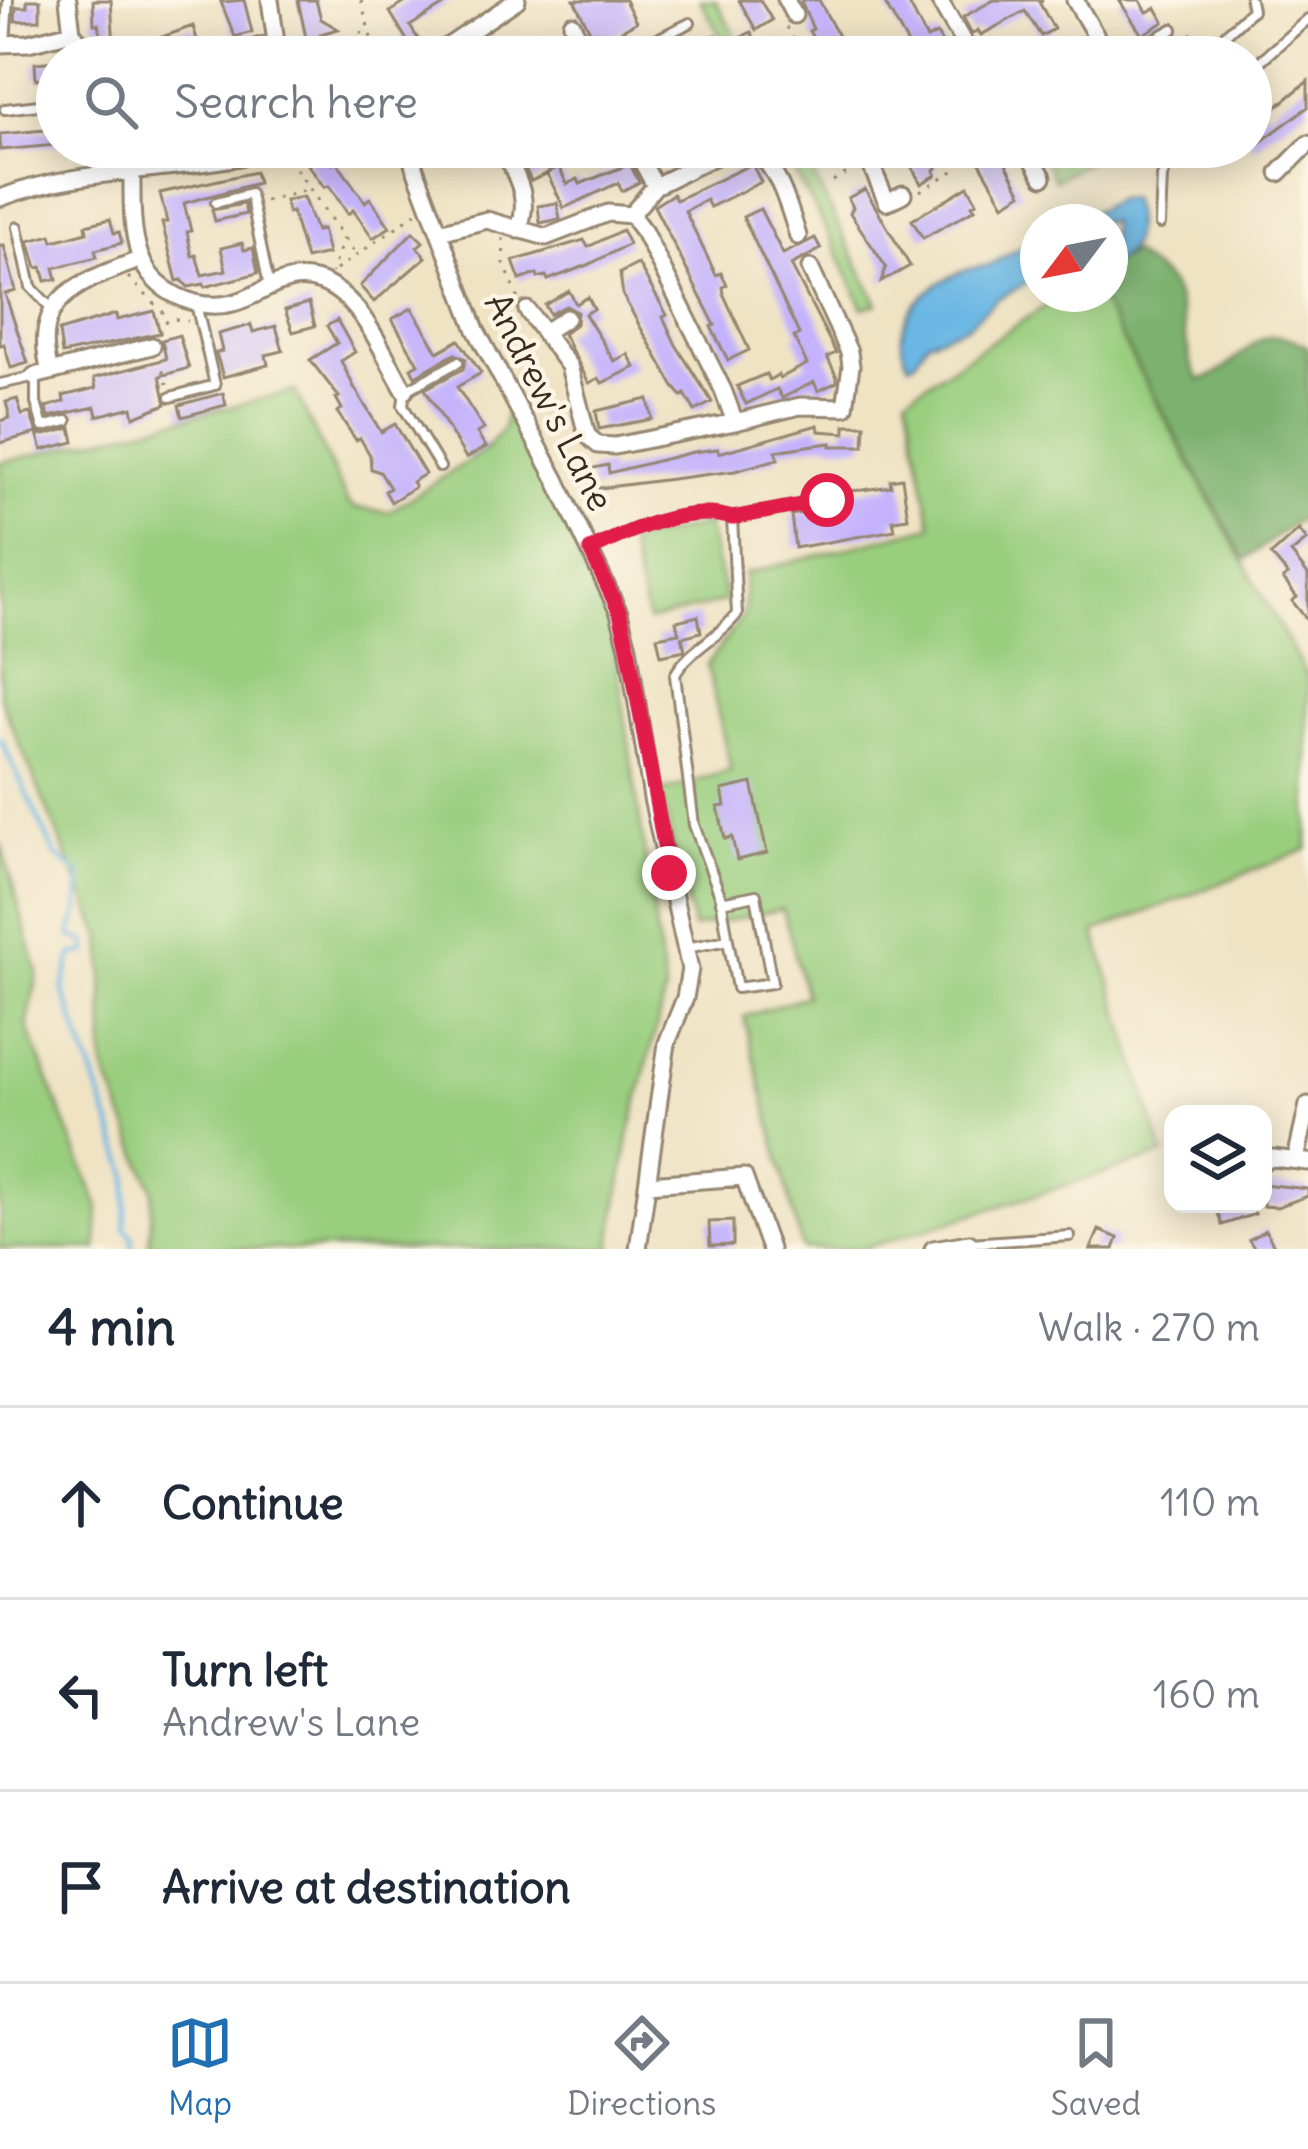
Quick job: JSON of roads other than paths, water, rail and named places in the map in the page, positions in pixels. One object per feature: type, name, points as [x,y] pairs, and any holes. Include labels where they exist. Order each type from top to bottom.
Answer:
[{"type":"street","points":[[68,0],[75,36]]},
{"type":"street","points":[[270,0],[275,36]]},
{"type":"street","points":[[464,36],[518,0]]},
{"type":"street","points":[[940,0],[960,36]]},
{"type":"street","points":[[1075,0],[1096,36]]},
{"type":"street","points":[[572,24],[578,36]]},
{"type":"street","points":[[49,36],[72,32]]},
{"type":"street","points":[[2,44],[36,38]]},
{"type":"street","points":[[1279,173],[1308,144]]},
{"type":"street","points":[[0,198],[52,183],[166,168]]},
{"type":"street","name":"Andrew's Lane","points":[[415,168],[476,330],[590,550],[620,613],[628,647],[652,798],[689,969],[685,998],[667,1043],[638,1249]]},
{"type":"street","points":[[512,168],[524,193],[524,216],[512,228]]},
{"type":"street","points":[[645,168],[655,186]]},
{"type":"street","points":[[631,215],[655,186],[691,168]]},
{"type":"street","points":[[770,168],[798,236]]},
{"type":"street","points":[[871,168],[887,202],[903,194]]},
{"type":"street","points":[[1038,168],[1043,177]]},
{"type":"street","points":[[132,172],[140,259],[169,292],[195,303],[231,304],[285,279],[325,278],[354,306],[405,391]]},
{"type":"street","points":[[440,232],[476,220],[546,238],[608,213],[631,215],[723,389],[735,422]]},
{"type":"street","points":[[140,259],[66,293],[52,309],[40,375],[154,344]]},
{"type":"street","points":[[527,310],[569,366],[587,435],[598,445],[615,446],[800,406],[844,407],[849,352],[810,268]]},
{"type":"street","points":[[545,332],[566,318]]},
{"type":"street","points":[[1302,1161],[1308,1106]]},
{"type":"street","points":[[649,1184],[744,1177],[770,1249]]},
{"type":"street","points":[[933,1249],[969,1243]]},
{"type":"lane","points":[[2,44],[8,0]]},
{"type":"lane","points":[[1226,34],[1252,10],[1250,0]]},
{"type":"lane","points":[[1272,51],[1308,20]]},
{"type":"lane","points":[[663,36],[690,23]]},
{"type":"lane","points":[[1160,36],[1173,29]]},
{"type":"lane","points":[[5,109],[36,105]]},
{"type":"lane","points":[[1160,224],[1166,168]]},
{"type":"lane","points":[[216,203],[250,194],[269,285]]},
{"type":"lane","points":[[18,227],[31,287],[52,309]]},
{"type":"lane","points":[[171,397],[215,385],[195,303]]},
{"type":"lane","points":[[440,467],[403,406],[405,391],[458,362]]},
{"type":"lane","points":[[0,384],[40,375],[36,403],[43,427],[67,421]]},
{"type":"lane","points":[[590,550],[626,531],[694,515],[717,513],[732,518],[827,500]]},
{"type":"lane","points":[[722,902],[756,896],[772,982],[737,988],[722,902],[694,825],[676,676],[680,666],[737,614],[732,518]]},
{"type":"lane","points":[[685,949],[728,940]]},
{"type":"lane","points":[[969,1243],[1070,1236]]},
{"type":"water","points":[[1130,198],[1134,227],[1128,250],[1128,204],[1107,204]]},
{"type":"water","points":[[1020,248],[1020,287],[997,299],[968,325],[927,341],[909,364],[902,333],[915,304],[955,274],[989,265]]},
{"type":"waterway","points":[[0,738],[56,856],[81,875],[78,914],[70,935],[86,943],[87,952],[72,955],[63,989],[128,1174],[125,1228],[132,1235],[133,1249]]}]
